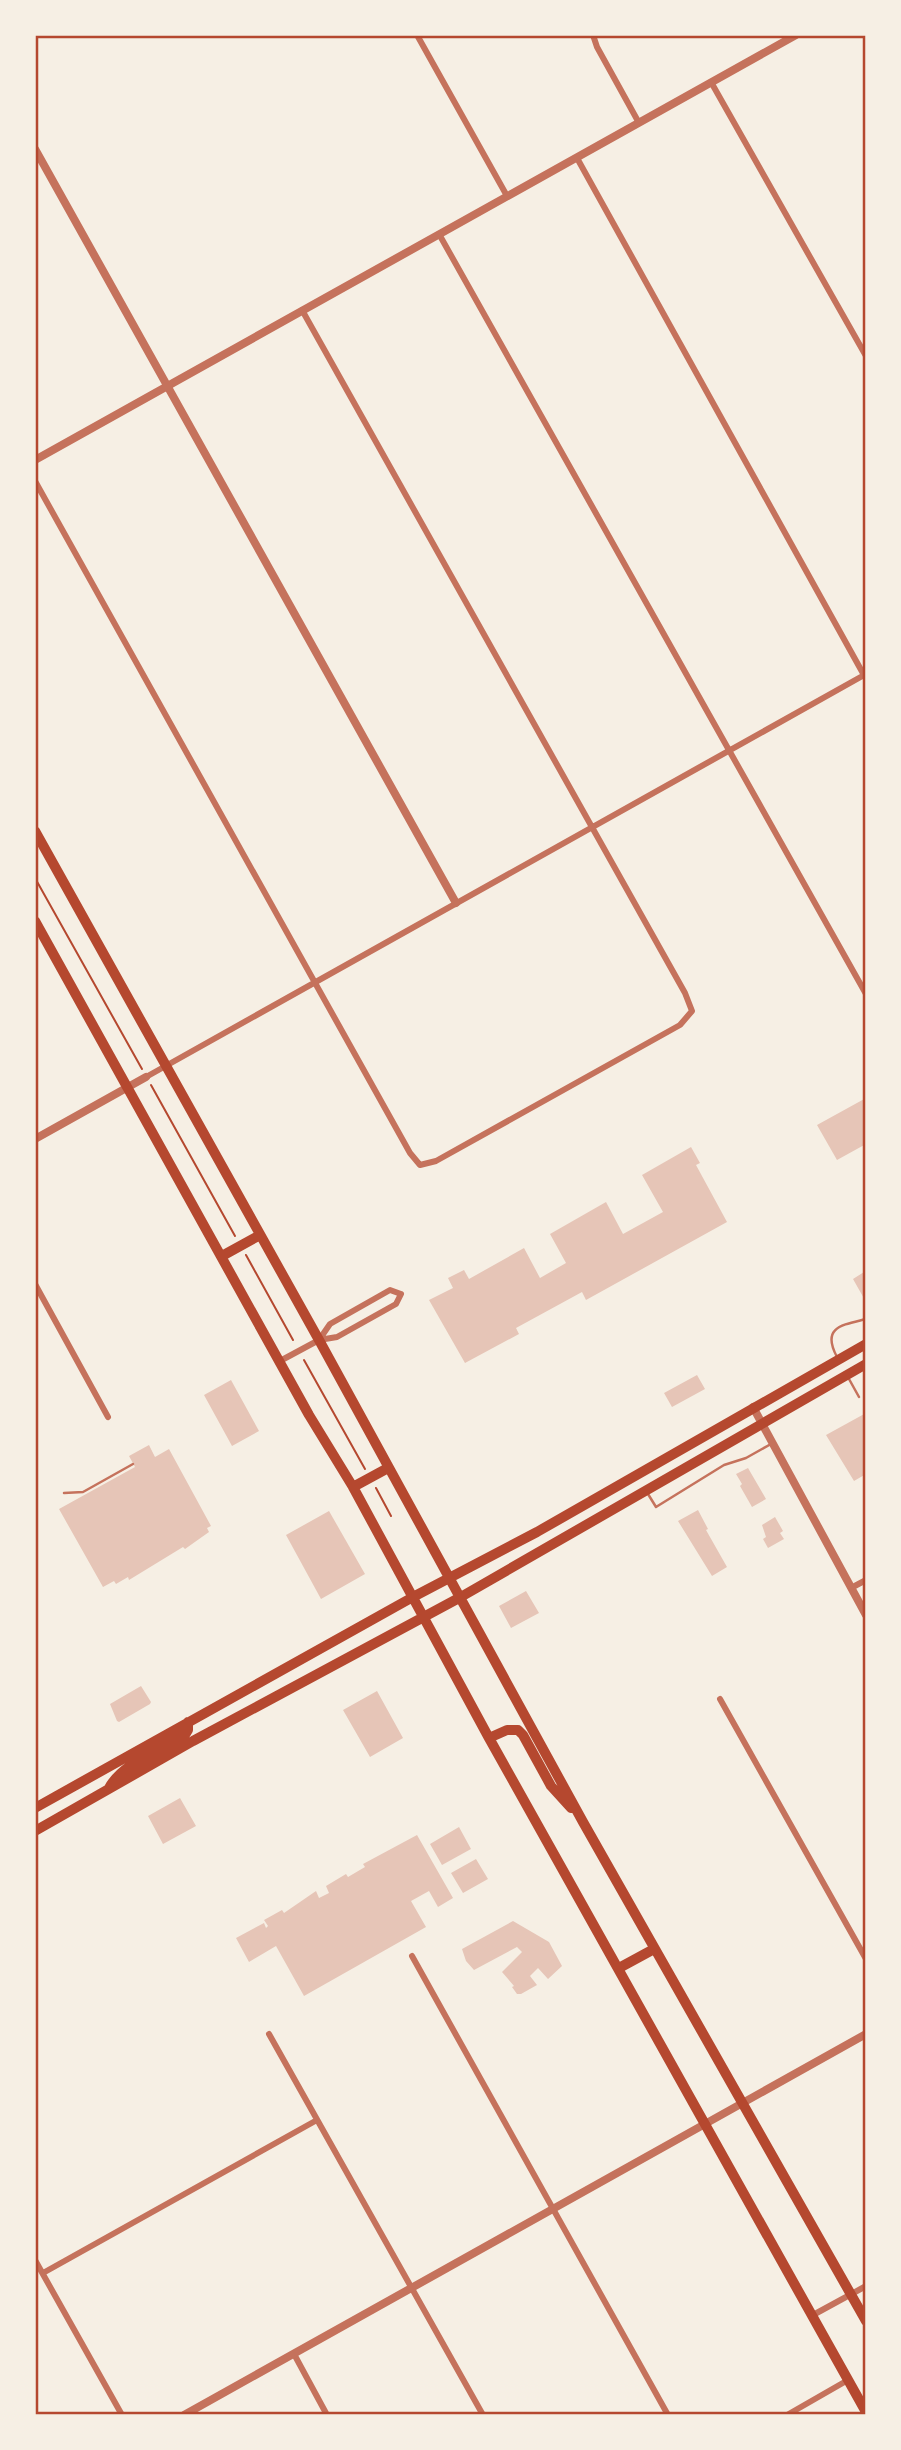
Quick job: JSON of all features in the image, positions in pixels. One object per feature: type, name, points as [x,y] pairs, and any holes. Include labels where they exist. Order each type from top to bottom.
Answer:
[{"type":"main road","points":[[35,831],[319,1340],[583,1822],[866,2321]]},
{"type":"main road","points":[[35,921],[866,2412]]},
{"type":"main road","points":[[222,1256],[260,1235]]},
{"type":"main road","points":[[35,1808],[413,1597],[545,1528],[866,1344]]},
{"type":"main road","points":[[35,1831],[459,1598],[866,1364]]},
{"type":"main road","points":[[353,1488],[388,1468]]},
{"type":"main road","points":[[108,1789],[114,1777],[125,1769],[185,1735],[188,1722]]},
{"type":"main road","points":[[489,1738],[506,1730],[518,1730],[551,1786],[583,1822]]},
{"type":"main road","points":[[619,1968],[654,1949]]},
{"type":"street","points":[[417,35],[507,196]]},
{"type":"street","points":[[593,35],[639,123]]},
{"type":"street","points":[[35,460],[796,35]]},
{"type":"street","points":[[711,82],[866,356]]},
{"type":"street","points":[[35,149],[456,903]]},
{"type":"street","points":[[35,1139],[865,676],[577,158]]},
{"type":"street","points":[[439,234],[866,993]]},
{"type":"street","points":[[35,481],[410,1153],[421,1165],[436,1161],[680,1025],[692,1012],[685,993],[302,310]]},
{"type":"street","points":[[35,1284],[108,1417]]},
{"type":"street","points":[[280,1361],[319,1340],[337,1337],[396,1304],[401,1294],[390,1290],[354,1310],[330,1324],[319,1340]]},
{"type":"street","points":[[753,1408],[866,1615]]},
{"type":"street","points":[[851,1588],[866,1580]]},
{"type":"street","points":[[720,1699],[866,1959]]},
{"type":"street","points":[[412,1956],[668,2415]]},
{"type":"street","points":[[269,2034],[483,2415]]},
{"type":"street","points":[[184,2415],[866,2034]]},
{"type":"street","points":[[43,2273],[317,2120]]},
{"type":"street","points":[[35,2260],[122,2415]]},
{"type":"street","points":[[813,2315],[866,2286]]},
{"type":"street","points":[[294,2354],[327,2415]]},
{"type":"street","points":[[787,2415],[848,2380]]},
{"type":"lane","points":[[838,1360],[830,1340],[832,1333],[846,1324],[866,1319]]},
{"type":"lane","points":[[847,1376],[859,1397]]},
{"type":"lane","points":[[646,1490],[656,1507],[724,1465],[746,1458],[771,1444]]},
{"type":"lane","points":[[64,1493],[83,1492],[134,1464]]},
{"type":"path","points":[[35,878],[237,1240]]},
{"type":"path","points":[[243,1251],[293,1340]]},
{"type":"path","points":[[304,1360],[367,1472]]},
{"type":"path","points":[[374,1484],[391,1516]]},
{"type":"building","points":[[866,1098],[866,1144],[837,1160],[817,1125]]},
{"type":"building","points":[[691,1147],[700,1163],[696,1165],[727,1222],[586,1300],[582,1292],[516,1328],[519,1334],[465,1363],[429,1300],[453,1288],[448,1278],[464,1270],[469,1279],[524,1248],[540,1278],[566,1263],[550,1234],[606,1202],[623,1234],[663,1212],[642,1175]]},
{"type":"building","points":[[864,1272],[866,1276],[866,1302],[853,1279]]},
{"type":"building","points":[[697,1375],[705,1389],[672,1407],[664,1393]]},
{"type":"building","points":[[231,1380],[259,1431],[232,1446],[204,1395]]},
{"type":"building","points":[[866,1413],[866,1474],[854,1481],[826,1435]]},
{"type":"building","points":[[149,1445],[155,1457],[169,1449],[211,1526],[207,1528],[209,1532],[185,1549],[183,1547],[129,1580],[128,1577],[103,1587],[59,1509],[135,1467],[129,1456]]},
{"type":"building","points":[[748,1468],[766,1499],[752,1507],[736,1474]]},
{"type":"building","points":[[698,1510],[727,1567],[712,1576],[678,1521]]},
{"type":"building","points":[[329,1511],[365,1574],[321,1599],[286,1535]]},
{"type":"building","points":[[775,1517],[783,1531],[780,1533],[784,1539],[768,1548],[763,1539],[766,1537],[762,1525]]},
{"type":"building","points":[[526,1591],[539,1613],[511,1628],[499,1606]]},
{"type":"building","points":[[141,1686],[150,1704],[117,1721],[110,1704]]},
{"type":"building","points":[[377,1691],[403,1738],[370,1757],[343,1710]]},
{"type":"building","points":[[180,1798],[196,1826],[163,1844],[148,1816]]},
{"type":"building","points":[[459,1827],[471,1849],[442,1865],[430,1844]]},
{"type":"building","points":[[417,1835],[453,1898],[438,1907],[429,1891],[411,1901],[426,1927],[304,1996],[276,1946],[249,1962],[236,1938],[264,1923],[266,1928],[268,1926],[264,1920],[282,1910],[284,1913],[316,1891],[319,1898],[329,1893],[326,1886],[346,1874],[348,1877],[365,1867],[363,1864]]},
{"type":"building","points":[[476,1859],[488,1879],[463,1893],[451,1873]]},
{"type":"building","points":[[513,1921],[549,1942],[562,1966],[548,1979],[538,1968],[530,1976],[537,1985],[521,1994],[517,1994],[502,1972],[522,1952],[517,1947],[474,1970],[466,1961],[462,1949]]}]
